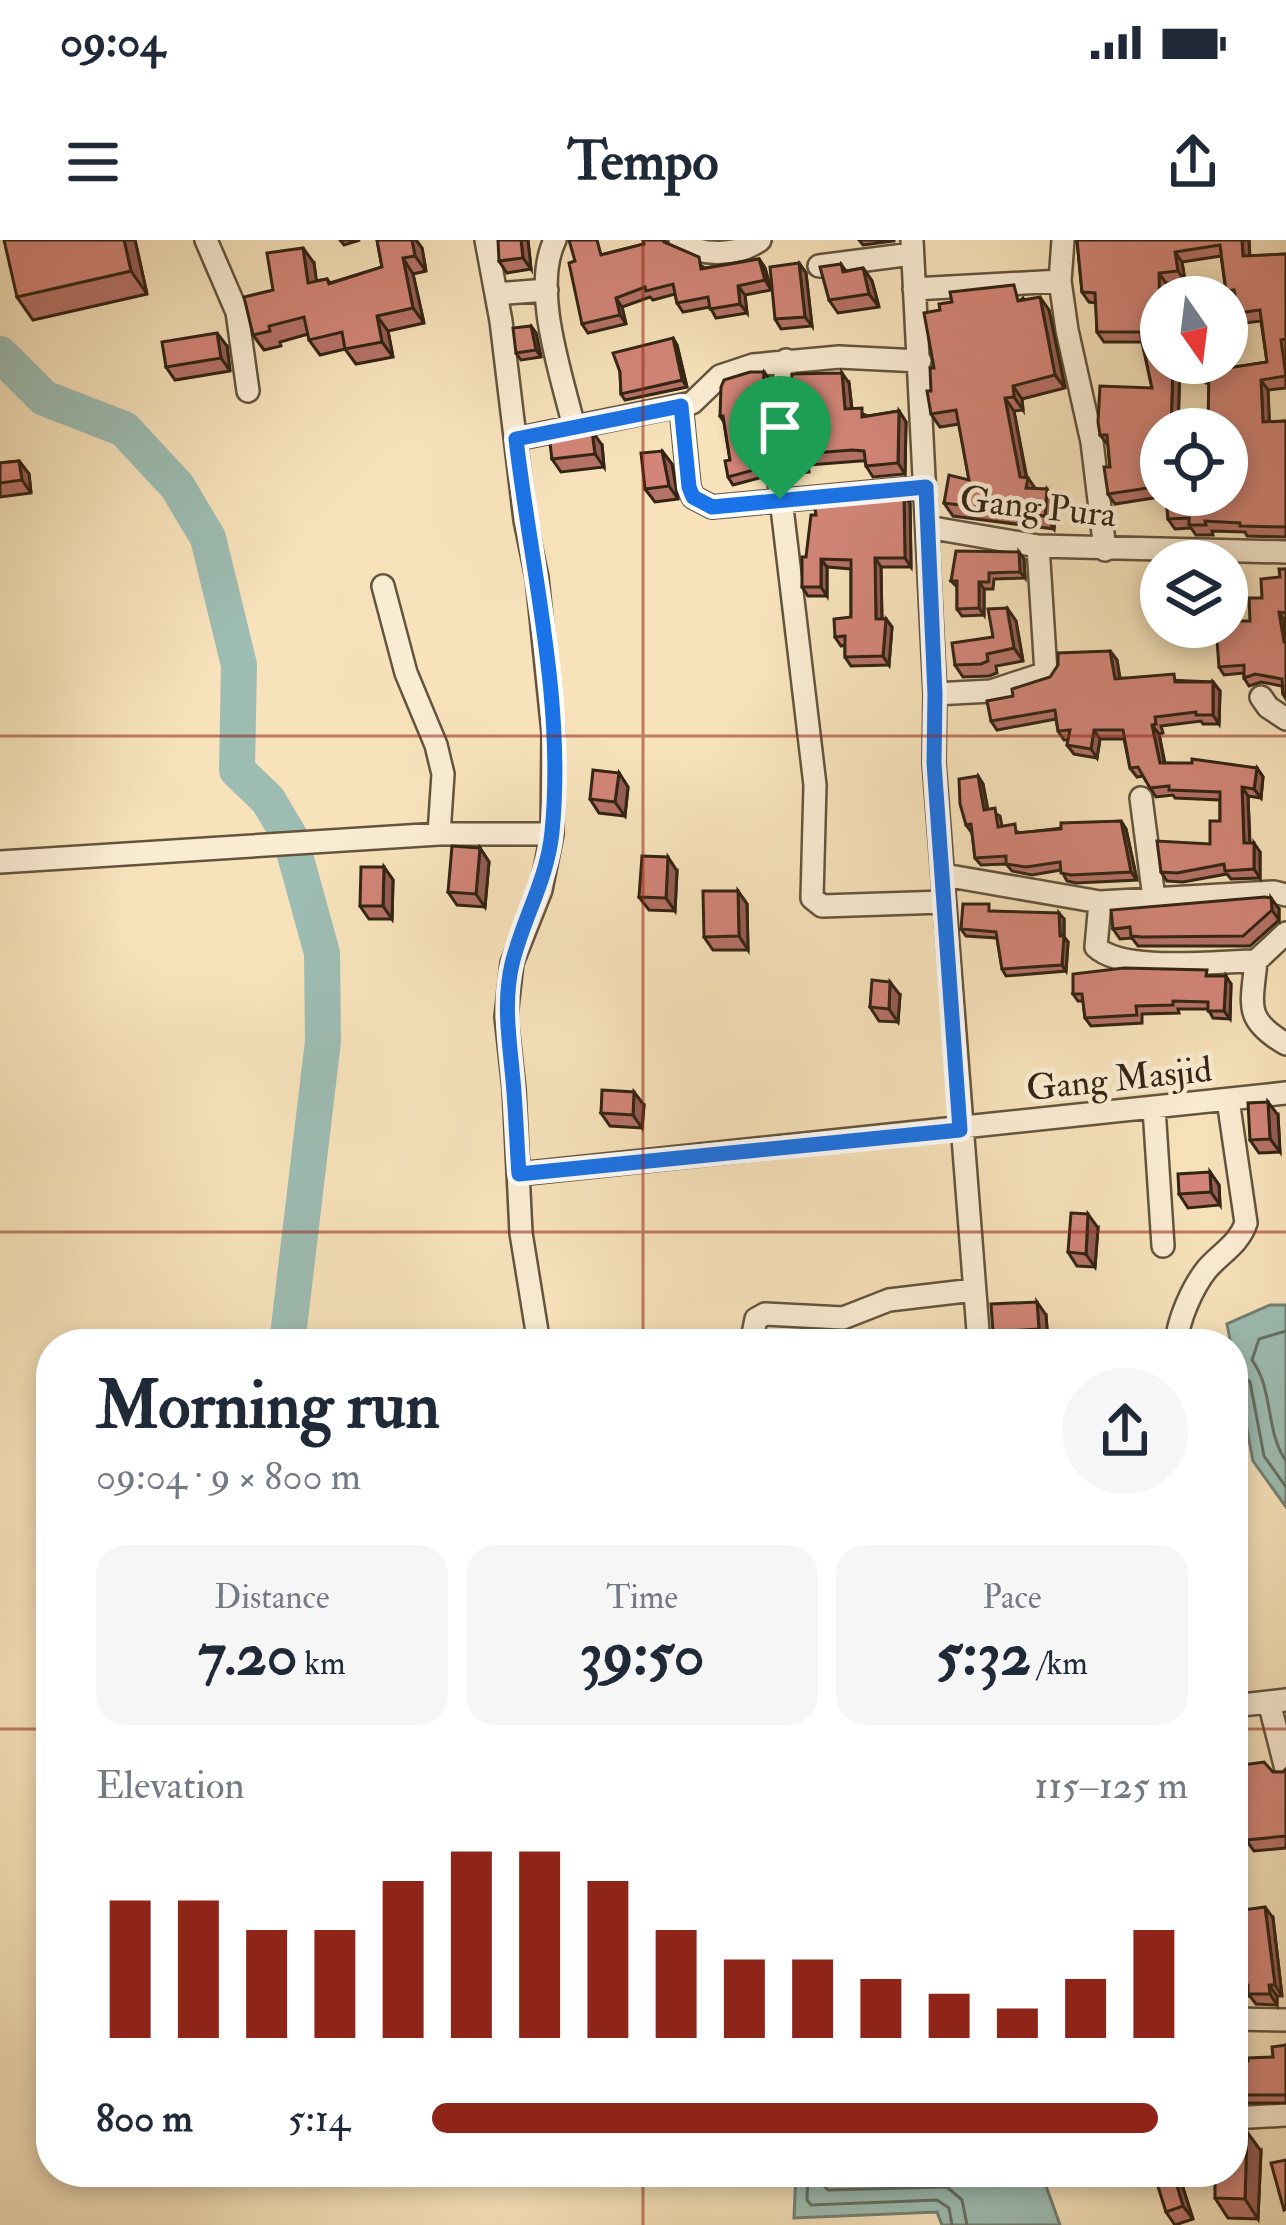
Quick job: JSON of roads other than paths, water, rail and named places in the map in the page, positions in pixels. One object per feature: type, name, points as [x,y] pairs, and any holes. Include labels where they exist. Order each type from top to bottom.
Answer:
[{"type":"street","points":[[206,240],[237,312],[248,391]]},
{"type":"street","points":[[486,240],[537,578],[553,733],[552,834],[541,890],[512,963],[506,1017],[521,1233],[537,1329]]},
{"type":"street","points":[[555,240],[547,290],[551,329],[574,427]]},
{"type":"street","points":[[680,240],[700,252],[748,248],[760,240]]},
{"type":"street","points":[[1063,240],[1060,280],[1092,442],[1105,550]]},
{"type":"street","points":[[819,266],[912,247],[935,694],[934,763],[978,1329]]},
{"type":"street","points":[[914,289],[1060,280]]},
{"type":"street","points":[[496,294],[547,290]]},
{"type":"street","points":[[516,439],[692,403],[733,369],[839,357],[920,361]]},
{"type":"street","points":[[786,360],[783,404],[773,432],[814,785],[812,898],[822,906],[944,902]]},
{"type":"street","points":[[681,406],[693,497],[712,507],[926,487]]},
{"type":"street","name":"Gang Pura","points":[[927,527],[1038,546],[1286,551]]},
{"type":"street","points":[[935,694],[991,691],[1046,673],[1038,546]]},
{"type":"street","points":[[383,586],[406,673],[443,774],[439,834]]},
{"type":"street","points":[[1261,697],[1286,719]]},
{"type":"street","points":[[1141,798],[1154,898]]},
{"type":"street","points":[[0,862],[439,834],[552,834]]},
{"type":"street","points":[[944,874],[1100,902],[1274,892],[1286,896]]},
{"type":"street","points":[[1100,902],[1096,947],[1104,954],[1130,962],[1256,961]]},
{"type":"street","points":[[1286,933],[1256,961],[1252,1010],[1257,1024],[1286,1044]]},
{"type":"street","name":"Gang Masjid","points":[[519,1174],[1286,1093]]},
{"type":"street","points":[[1178,1329],[1208,1268],[1241,1238],[1246,1223],[1228,1100]]},
{"type":"street","points":[[1154,1108],[1163,1246]]},
{"type":"street","points":[[754,1329],[764,1314],[843,1318],[889,1300],[974,1290]]},
{"type":"street","points":[[1277,1701],[1286,1769]]},
{"type":"street","points":[[1248,2019],[1286,2020]]},
{"type":"street","points":[[1248,2117],[1286,2115]]},
{"type":"water","points":[[1270,1305],[1286,1305],[1286,1507],[1253,1461],[1248,1435],[1248,1329],[1228,1329],[1227,1324]]},
{"type":"water","points":[[795,2187],[1046,2187],[1060,2225],[942,2225],[937,2212],[794,2218]]},
{"type":"waterway","points":[[0,354],[44,398],[124,429],[177,486],[208,538],[239,665],[237,770],[268,800],[290,837],[322,953],[323,1041],[289,1329]]}]
